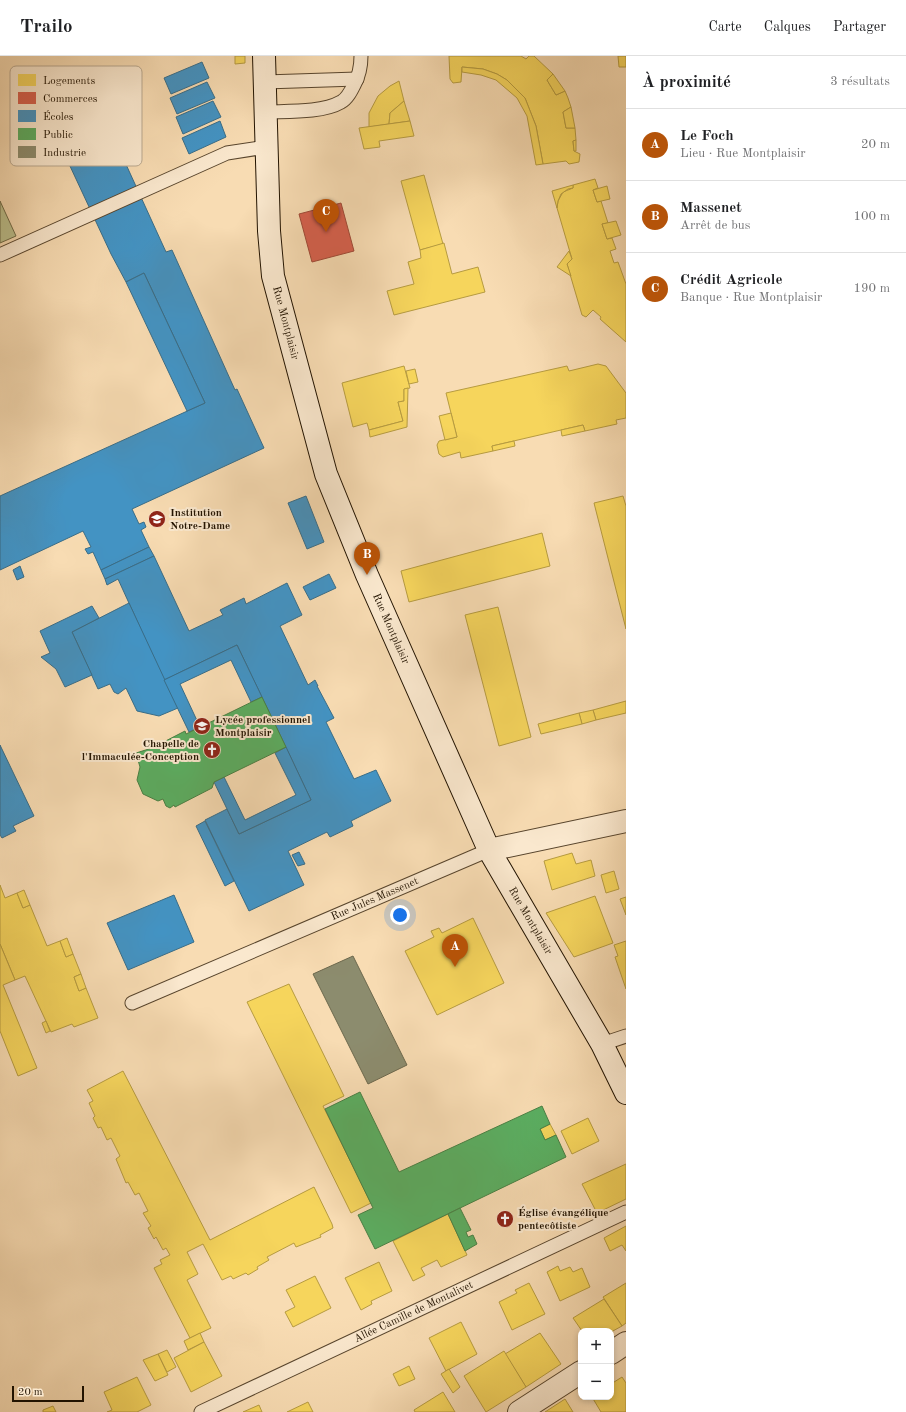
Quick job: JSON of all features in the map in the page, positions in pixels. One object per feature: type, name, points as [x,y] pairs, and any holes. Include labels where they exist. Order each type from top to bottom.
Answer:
[{"type":"street","name":"Rue Montplaisir","points":[[264,56],[269,231],[273,276],[326,474],[367,575],[489,850],[602,1044],[626,1093]]},
{"type":"street","name":"Rue Jules Massenet","points":[[489,850],[626,820]]},
{"type":"street","points":[[614,1351],[626,1343]]},
{"type":"street","points":[[519,1412],[578,1374]]},
{"type":"lane","points":[[266,112],[321,109],[333,106],[343,101],[358,79],[361,66],[361,56]]},
{"type":"lane","points":[[265,82],[358,79]]},
{"type":"lane","points":[[0,255],[227,153],[266,147]]},
{"type":"lane","name":"Rue Jules Massenet","points":[[132,1003],[489,850]]},
{"type":"lane","points":[[602,1044],[626,1036]]},
{"type":"lane","name":"Allée Camille de Montalivet","points":[[201,1412],[626,1212]]},
{"type":"green space","points":[[0,201],[16,236],[0,243]]},
{"type":"building: Logements","points":[[235,56],[245,56],[245,63],[235,64]]},
{"type":"building: Logements","points":[[449,56],[521,56],[526,59],[529,56],[534,56],[553,74],[547,80],[556,95],[565,91],[568,98],[571,107],[563,112],[566,128],[575,128],[576,140],[573,141],[574,151],[580,154],[579,162],[569,164],[566,161],[543,164],[536,126],[525,98],[507,80],[497,74],[483,69],[462,67],[461,82],[453,83],[450,79]]},
{"type":"building: Logements","points":[[618,56],[626,56],[626,67],[619,67]]},
{"type":"building: Logements","points":[[462,67],[483,69],[497,74],[507,80],[525,98],[536,126],[543,164],[536,165],[527,116],[517,98],[496,80],[481,75],[462,72]]},
{"type":"building: Logements","points":[[553,74],[565,91],[556,95],[547,80]]},
{"type":"building: Logements","points":[[399,81],[404,101],[390,113],[389,124],[369,127],[369,113],[378,96]]},
{"type":"building: Logements","points":[[404,101],[410,121],[389,124],[390,113]]},
{"type":"building: Logements","points":[[571,107],[575,128],[566,128],[563,112]]},
{"type":"building: Logements","points":[[410,121],[414,136],[379,141],[380,147],[364,149],[359,128]]},
{"type":"building: Logements","points":[[576,140],[576,151],[574,151],[573,141]]},
{"type":"building: Logements","points":[[424,175],[443,244],[420,250],[401,181]]},
{"type":"building: Logements","points":[[595,179],[598,188],[593,190],[597,202],[601,201],[608,223],[602,224],[607,239],[612,238],[616,249],[610,251],[614,263],[618,262],[626,284],[626,342],[600,319],[601,317],[593,310],[586,317],[582,315],[567,264],[572,259],[557,208],[558,201],[563,192],[573,188],[573,185]]},
{"type":"building: Logements","points":[[573,185],[573,188],[568,189],[561,194],[557,208],[552,191]]},
{"type":"building: Logements","points":[[607,186],[610,199],[597,202],[593,190]]},
{"type":"building: Logements","points":[[616,221],[621,235],[607,239],[602,224]]},
{"type":"building: Logements","points":[[444,243],[452,274],[478,267],[485,292],[394,315],[387,291],[414,284],[408,262],[421,258],[420,250]]},
{"type":"building: Logements","points":[[569,251],[572,259],[567,264],[571,276],[557,267]]},
{"type":"building: Logements","points":[[598,364],[606,366],[626,393],[626,418],[616,420],[617,424],[585,431],[583,425],[492,446],[493,451],[461,458],[460,452],[443,457],[439,454],[437,445],[439,441],[457,437],[446,393],[567,366],[569,371]]},
{"type":"building: Logements","points":[[404,366],[410,388],[404,389],[404,401],[398,402],[403,421],[369,430],[367,423],[353,427],[342,383]]},
{"type":"building: Logements","points":[[415,369],[418,382],[409,384],[406,371]]},
{"type":"building: Logements","points":[[408,388],[407,427],[370,437],[369,430],[403,421],[398,402],[404,401],[404,389]]},
{"type":"building: Logements","points":[[451,413],[457,437],[445,440],[439,416]]},
{"type":"building: Logements","points":[[583,425],[585,431],[562,436],[561,430]]},
{"type":"building: Logements","points":[[514,441],[515,446],[493,451],[492,446]]},
{"type":"building: Logements","points":[[623,496],[626,506],[626,629],[594,503]]},
{"type":"building: Logements","points":[[542,533],[550,566],[409,602],[401,571]]},
{"type":"building: Logements","points":[[498,607],[531,737],[499,746],[465,615]]},
{"type":"building: Logements","points":[[626,701],[626,713],[596,720],[593,710]]},
{"type":"building: Logements","points":[[593,710],[596,720],[582,724],[579,713]]},
{"type":"building: Logements","points":[[579,713],[582,724],[541,734],[538,724]]},
{"type":"building: Logements","points":[[572,853],[576,864],[591,860],[595,876],[552,890],[544,861]]},
{"type":"building: Logements","points":[[614,871],[619,889],[606,893],[601,875]]},
{"type":"building: Logements","points":[[0,885],[5,898],[17,893],[23,908],[30,905],[47,946],[60,941],[66,957],[73,954],[81,974],[74,977],[79,991],[86,988],[98,1018],[74,1027],[72,1024],[51,1032],[25,976],[15,980],[0,944]]},
{"type":"building: Logements","points":[[24,890],[30,905],[23,908],[17,893]]},
{"type":"building: Logements","points":[[595,896],[613,943],[574,957],[546,913]]},
{"type":"building: Logements","points":[[626,897],[626,915],[620,899]]},
{"type":"building: Logements","points":[[473,918],[504,983],[437,1015],[405,951],[434,937],[431,931],[439,928],[442,933]]},
{"type":"building: Logements","points":[[67,938],[73,954],[66,957],[60,941]]},
{"type":"building: Logements","points":[[626,941],[626,989],[615,957],[618,956],[614,945]]},
{"type":"building: Logements","points":[[0,944],[15,980],[3,985],[37,1068],[18,1076],[0,1031]]},
{"type":"building: Logements","points":[[81,974],[86,988],[79,991],[74,977]]},
{"type":"building: Logements","points":[[289,984],[344,1096],[323,1106],[371,1203],[351,1213],[247,1002]]},
{"type":"building: Logements","points":[[46,1021],[50,1031],[46,1033],[42,1023]]},
{"type":"building: Logements","points":[[123,1071],[210,1240],[314,1187],[332,1224],[333,1228],[320,1235],[321,1237],[296,1247],[294,1243],[267,1257],[269,1260],[257,1267],[258,1269],[248,1275],[246,1273],[233,1279],[231,1276],[222,1280],[203,1244],[187,1252],[198,1274],[187,1280],[211,1328],[190,1338],[154,1268],[162,1264],[160,1260],[170,1255],[166,1248],[163,1250],[156,1237],[154,1239],[148,1228],[151,1226],[143,1213],[148,1211],[139,1193],[135,1195],[128,1182],[126,1183],[116,1159],[120,1156],[111,1138],[107,1140],[101,1127],[98,1128],[93,1118],[95,1116],[89,1103],[93,1101],[87,1090]]},
{"type":"building: Logements","points":[[588,1118],[599,1141],[572,1154],[561,1131]]},
{"type":"building: Logements","points":[[550,1124],[556,1135],[545,1140],[540,1129]]},
{"type":"building: Logements","points":[[626,1164],[626,1199],[597,1213],[582,1184]]},
{"type":"building: Logements","points":[[448,1214],[467,1255],[441,1267],[437,1260],[421,1268],[425,1275],[413,1281],[393,1241]]},
{"type":"building: Logements","points":[[626,1226],[626,1251],[622,1245],[610,1251],[604,1238]]},
{"type":"building: Logements","points":[[379,1262],[392,1291],[371,1301],[372,1304],[361,1310],[345,1278]]},
{"type":"building: Logements","points":[[558,1266],[560,1271],[570,1267],[573,1272],[582,1268],[590,1287],[560,1301],[547,1272]]},
{"type":"building: Logements","points":[[315,1276],[331,1308],[293,1327],[285,1312],[295,1307],[286,1290]]},
{"type":"building: Logements","points":[[529,1283],[545,1314],[512,1330],[499,1302],[517,1293],[515,1290]]},
{"type":"building: Logements","points":[[626,1283],[626,1323],[622,1326],[603,1297]]},
{"type":"building: Logements","points":[[604,1299],[622,1326],[614,1330],[614,1328],[580,1328],[573,1318]]},
{"type":"building: Logements","points":[[461,1322],[477,1354],[446,1371],[429,1338]]},
{"type":"building: Logements","points":[[200,1333],[204,1342],[188,1350],[184,1341]]},
{"type":"building: Logements","points":[[540,1333],[561,1364],[526,1387],[505,1354]]},
{"type":"building: Logements","points":[[204,1342],[222,1376],[191,1392],[174,1358]]},
{"type":"building: Logements","points":[[167,1350],[176,1367],[167,1372],[158,1354]]},
{"type":"building: Logements","points":[[504,1351],[526,1387],[486,1412],[464,1376]]},
{"type":"building: Logements","points":[[158,1354],[168,1375],[155,1381],[143,1360]]},
{"type":"building: Logements","points":[[409,1366],[415,1379],[399,1386],[393,1374]]},
{"type":"building: Logements","points":[[449,1369],[460,1387],[453,1393],[441,1374]]},
{"type":"building: Logements","points":[[137,1377],[151,1405],[137,1412],[107,1412],[112,1410],[104,1392]]},
{"type":"building: Logements","points":[[622,1377],[626,1383],[626,1412],[601,1412],[594,1400],[614,1400],[614,1382]]},
{"type":"building: Logements","points":[[443,1392],[455,1412],[415,1412],[414,1410]]},
{"type":"building: Logements","points":[[565,1399],[573,1412],[545,1412]]},
{"type":"building: Logements","points":[[308,1402],[313,1412],[287,1412]]},
{"type":"building: Logements","points":[[259,1405],[262,1412],[243,1412]]},
{"type":"building: Logements","points":[[53,1406],[56,1412],[43,1412],[43,1410]]},
{"type":"building: Commerces","points":[[341,203],[354,251],[312,262],[299,214]]},
{"type":"building: Écoles","points":[[202,62],[209,78],[171,94],[164,78]]},
{"type":"building: Écoles","points":[[207,82],[215,98],[177,114],[170,98]]},
{"type":"building: Écoles","points":[[213,101],[221,117],[183,134],[176,117]]},
{"type":"building: Écoles","points":[[220,121],[226,137],[189,154],[182,138]]},
{"type":"building: Écoles","points":[[70,166],[127,166],[166,252],[172,250],[235,390],[237,389],[264,448],[132,509],[139,524],[144,522],[146,527],[141,530],[149,547],[101,570],[93,552],[88,554],[85,549],[91,547],[83,531],[0,570],[0,496],[205,403],[144,273],[126,282],[111,254]]},
{"type":"building: Écoles","points":[[144,273],[205,403],[187,411],[126,282]]},
{"type":"building: Écoles","points":[[306,496],[324,542],[307,549],[288,503]]},
{"type":"building: Écoles","points":[[149,547],[154,556],[105,579],[101,570]]},
{"type":"building: Écoles","points":[[154,556],[189,631],[223,615],[220,610],[244,598],[246,604],[287,583],[302,615],[280,626],[308,685],[315,680],[334,718],[326,722],[354,779],[376,770],[391,801],[351,821],[353,826],[330,837],[327,832],[288,851],[304,885],[249,911],[205,820],[227,809],[239,834],[311,800],[237,645],[164,680],[118,579],[107,585],[105,579]]},
{"type":"building: Écoles","points":[[20,566],[24,577],[17,580],[13,570]]},
{"type":"building: Écoles","points":[[329,574],[336,588],[310,600],[303,587]]},
{"type":"building: Écoles","points":[[129,603],[178,708],[159,716],[137,711],[126,688],[118,694],[114,692],[110,684],[98,689],[72,632]]},
{"type":"building: Écoles","points":[[92,606],[99,618],[72,632],[92,675],[65,687],[56,669],[41,657],[50,653],[40,631]]},
{"type":"building: Écoles","points":[[237,645],[262,697],[251,702],[231,660],[180,684],[200,727],[189,732],[164,680]]},
{"type":"building: Écoles","points":[[0,745],[34,816],[13,826],[16,831],[2,838],[0,835]]},
{"type":"building: Écoles","points":[[286,747],[311,800],[239,834],[214,782],[224,777],[245,820],[296,795],[275,753]]},
{"type":"building: Écoles","points":[[205,821],[234,881],[225,886],[196,826]]},
{"type":"building: Écoles","points":[[299,852],[305,864],[298,866],[292,855]]},
{"type":"building: Écoles","points":[[174,895],[194,942],[128,970],[107,923]]},
{"type":"building: Public","name":"Chapelle de l'Immaculée-Conception","points":[[262,697],[286,747],[214,782],[212,788],[175,807],[174,805],[170,808],[166,806],[163,799],[158,801],[143,794],[137,780],[140,767],[136,753],[152,748],[185,731],[186,734]]},
{"type":"building: Public","points":[[360,1092],[399,1172],[542,1106],[550,1124],[540,1129],[545,1140],[556,1135],[566,1157],[375,1249],[358,1215],[373,1208],[325,1109]]},
{"type":"building: Public","points":[[460,1208],[471,1230],[466,1232],[468,1237],[473,1235],[477,1244],[465,1251],[448,1214]]},
{"type":"building: Industrie","points":[[353,956],[407,1065],[368,1084],[313,974]]},
{"type":"place","name":"Crédit Agricole","points":[[326,232]]},
{"type":"place","name":"Institution Notre-Dame","points":[[157,519]]},
{"type":"place","name":"Massenet","points":[[367,575]]},
{"type":"place","name":"Lycée professionnel Montplaisir","points":[[202,726]]},
{"type":"place","name":"Chapelle de l'Immaculée-Conception","points":[[212,750]]},
{"type":"place","name":"Le Foch","points":[[455,967]]},
{"type":"place","name":"Église évangélique pentecôtiste","points":[[505,1219]]}]
